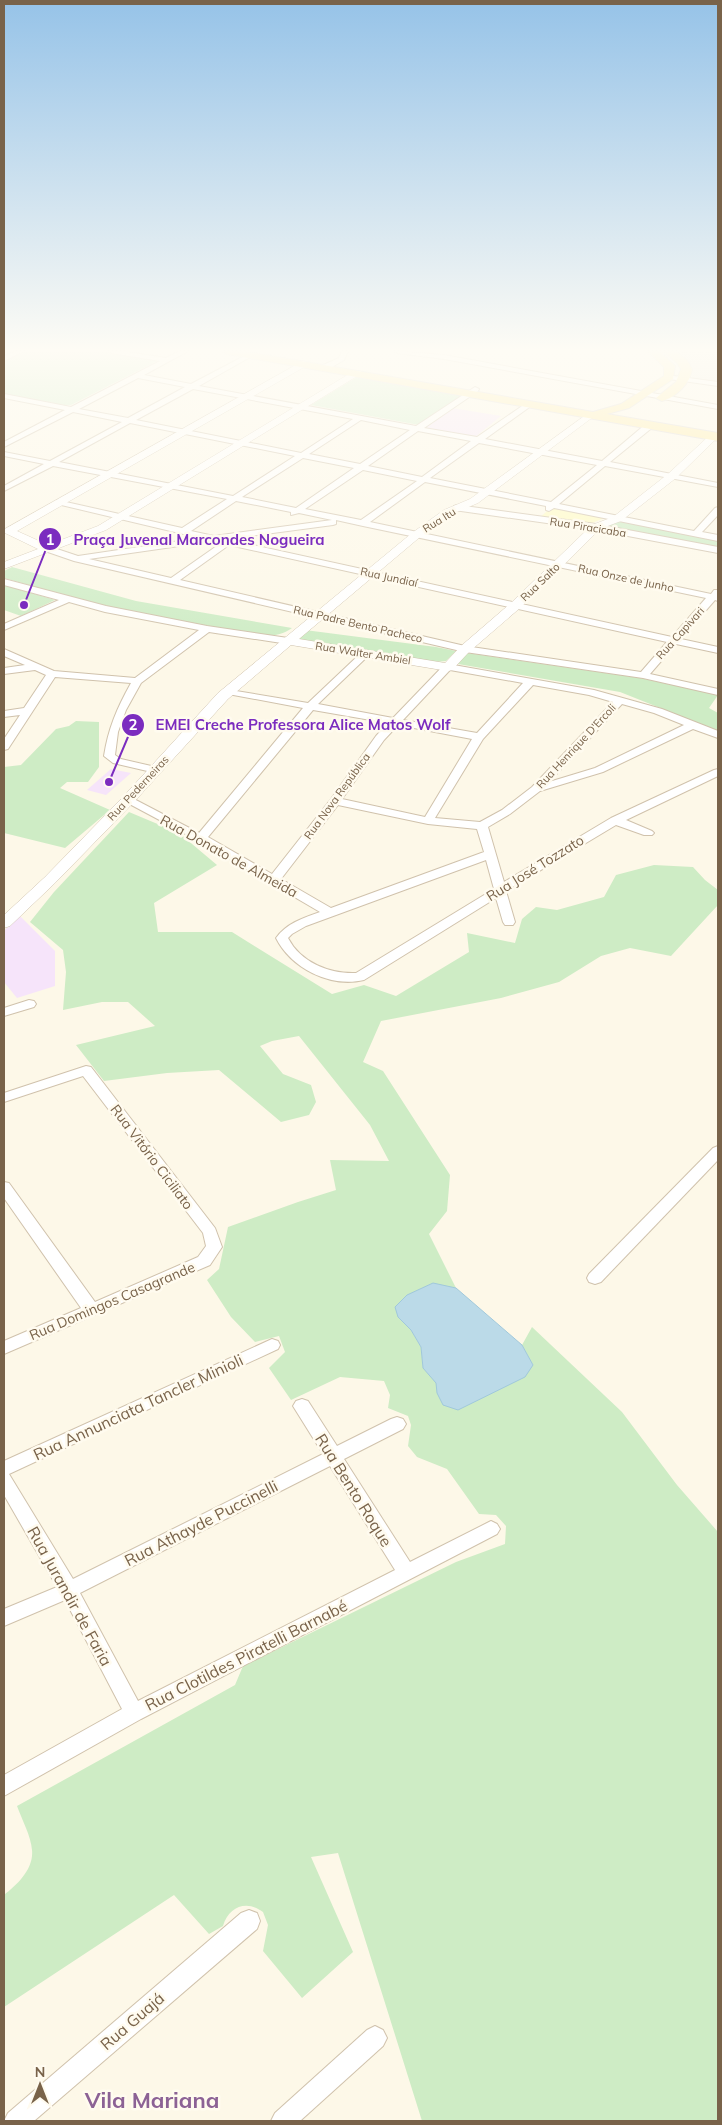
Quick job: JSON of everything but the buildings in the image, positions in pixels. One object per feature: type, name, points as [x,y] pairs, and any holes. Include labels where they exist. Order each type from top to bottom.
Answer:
[{"type":"street","points":[[4,489],[73,450]]},
{"type":"street","points":[[7,530],[151,450]]},
{"type":"street","points":[[4,566],[102,528],[229,450]]},
{"type":"street","points":[[276,450],[718,538]]},
{"type":"street","points":[[184,531],[308,450]]},
{"type":"street","points":[[269,531],[386,450]]},
{"type":"street","points":[[363,523],[465,450]]},
{"type":"street","points":[[532,450],[718,484]]},
{"type":"street","name":"Rua Itu","points":[[318,615],[416,534],[457,508],[487,492],[543,450]]},
{"type":"street","points":[[535,519],[621,450]]},
{"type":"street","name":"Rua Salto","points":[[465,649],[516,605],[596,527],[617,519],[672,476],[700,450]]},
{"type":"street","name":"Rua Onze de Junho","points":[[4,454],[363,523],[717,595]]},
{"type":"street","name":"Rua Jundiaí","points":[[60,502],[228,542],[718,650]]},
{"type":"street","name":"Rua Piracicaba","points":[[457,508],[596,527],[718,550]]},
{"type":"street","points":[[696,533],[718,510]]},
{"type":"street","points":[[74,558],[344,520]]},
{"type":"street","name":"Rua Padre Bento Pacheco","points":[[7,530],[48,549],[74,558],[465,649],[643,675],[718,692]]},
{"type":"street","points":[[173,581],[239,535]]},
{"type":"street","name":"Rua Walter Ambiel","points":[[4,582],[68,599],[207,629],[448,667],[590,692],[620,700],[718,735]]},
{"type":"street","name":"Rua Capivari","points":[[643,675],[673,640],[717,595]]},
{"type":"street","points":[[4,627],[68,599]]},
{"type":"street","points":[[4,615],[20,621]]},
{"type":"street","name":"Rua Pederneiras","points":[[4,923],[50,880],[128,800],[228,691],[318,615]]},
{"type":"street","points":[[156,770],[117,761],[109,756],[113,732],[121,710],[137,681],[207,629]]},
{"type":"street","name":"Rua Nova República","points":[[274,880],[335,801],[380,738],[465,649]]},
{"type":"street","points":[[4,652],[52,674],[137,681]]},
{"type":"street","points":[[201,838],[310,706],[365,654]]},
{"type":"street","points":[[4,672],[34,667]]},
{"type":"street","points":[[4,747],[52,674]]},
{"type":"street","points":[[428,821],[479,737],[532,681]]},
{"type":"street","points":[[228,691],[479,737]]},
{"type":"street","name":"Rua Henrique D'Ercoli","points":[[482,826],[506,812],[536,789],[620,700]]},
{"type":"street","points":[[4,714],[28,711]]},
{"type":"street","points":[[536,789],[599,770],[693,725]]},
{"type":"street","points":[[559,766],[599,770]]},
{"type":"street","name":"Rua José Tozzato","points":[[330,913],[302,923],[288,931],[282,938],[285,946],[306,963],[324,973],[338,977],[359,977],[615,820],[718,772]]},
{"type":"street","name":"Rua Donato de Almeida","points":[[128,800],[201,838],[330,913]]},
{"type":"street","points":[[335,801],[428,821],[482,826],[509,922]]},
{"type":"street","points":[[615,820],[648,833]]},
{"type":"street","points":[[330,913],[490,854]]},
{"type":"street","points":[[4,1012],[29,1004]]},
{"type":"street","name":"Rua Vitório Ciciliato","points":[[4,1098],[86,1070],[210,1232],[214,1247]]},
{"type":"street","points":[[595,1278],[718,1151]]},
{"type":"street","points":[[4,1188],[91,1308]]},
{"type":"street","name":"Rua Domingos Casagrande","points":[[4,1348],[91,1308],[204,1261],[214,1247]]},
{"type":"street","name":"Rua Annunciata Tancler Minioli","points":[[4,1468],[272,1345]]},
{"type":"street","name":"Rua Bento Roque","points":[[302,1406],[407,1573]]},
{"type":"street","name":"Rua Athayde Puccinelli","points":[[4,1618],[69,1590],[397,1424]]},
{"type":"street","name":"Rua Jurandir de Faria","points":[[4,1480],[69,1590],[134,1712]]},
{"type":"street","name":"Rua Clotildes Piratelli Barnabé","points":[[4,1786],[134,1712],[491,1529]]},
{"type":"street","name":"Rua Guajá","points":[[16,2121],[249,1921]]},
{"type":"street","points":[[283,2121],[375,2038]]},
{"type":"shaded area","points":[[111,769],[131,773],[106,795],[87,790]]},
{"type":"shaded area","points":[[19,915],[55,951],[55,986],[17,998],[4,982],[4,931]]},
{"type":"green space","points":[[617,519],[718,538],[718,550],[596,527]]},
{"type":"green space","points":[[12,567],[136,601],[292,628],[271,636],[250,634],[114,609],[4,578],[4,571]]},
{"type":"green space","points":[[4,585],[55,600],[21,616],[4,610]]},
{"type":"green space","points":[[305,630],[456,651],[446,661],[435,662],[301,641],[297,638]]},
{"type":"green space","points":[[467,653],[640,678],[718,695],[709,708],[718,713],[718,731],[620,692],[458,664]]},
{"type":"green space","points":[[76,721],[99,722],[99,767],[88,782],[67,782],[60,788],[110,810],[65,848],[4,833],[4,767],[21,765],[56,729],[69,726]]},
{"type":"green space","points":[[129,812],[179,833],[217,865],[154,903],[158,932],[232,932],[332,994],[364,985],[396,996],[469,952],[467,933],[515,943],[522,919],[536,907],[557,910],[604,897],[616,875],[654,865],[693,867],[718,890],[718,905],[671,956],[630,948],[601,956],[559,982],[501,998],[381,1021],[363,1062],[383,1071],[450,1175],[447,1211],[429,1234],[456,1288],[433,1284],[398,1317],[411,1330],[421,1347],[423,1368],[437,1383],[437,1393],[533,1365],[522,1345],[532,1327],[622,1412],[677,1485],[718,1532],[718,2121],[422,2121],[338,1853],[311,1857],[353,1952],[302,1998],[263,1951],[268,1925],[263,1912],[251,1906],[239,1907],[230,1914],[223,1926],[209,1934],[174,1895],[4,2007],[4,1895],[24,1876],[32,1857],[30,1839],[17,1806],[235,1685],[243,1666],[456,1562],[505,1544],[506,1526],[496,1515],[479,1514],[447,1469],[417,1457],[408,1446],[411,1425],[408,1416],[388,1408],[390,1395],[384,1381],[340,1377],[291,1400],[269,1368],[285,1352],[279,1336],[255,1342],[231,1317],[207,1280],[219,1269],[228,1227],[336,1190],[330,1160],[389,1161],[370,1125],[299,1036],[272,1041],[260,1046],[283,1074],[311,1085],[316,1102],[309,1115],[281,1122],[219,1070],[167,1073],[104,1081],[76,1045],[155,1026],[128,1002],[102,1002],[63,1010],[66,972],[63,950],[30,922],[54,892]]},
{"type":"sand","points":[[553,506],[607,517],[587,525],[538,519]]},
{"type":"water","points":[[433,1283],[456,1288],[522,1345],[533,1365],[525,1377],[458,1410],[443,1405],[437,1393],[436,1383],[423,1368],[421,1347],[411,1330],[398,1317],[395,1307],[407,1295]]},
{"type":"place","name":"Praça Juvenal Marcondes Nogueira","points":[[24,605]]},
{"type":"place","name":"EMEI Creche Professora Alice Matos Wolf","points":[[109,782]]},
{"type":"district","name":"Vila Mariana","points":[[152,2100]]}]
